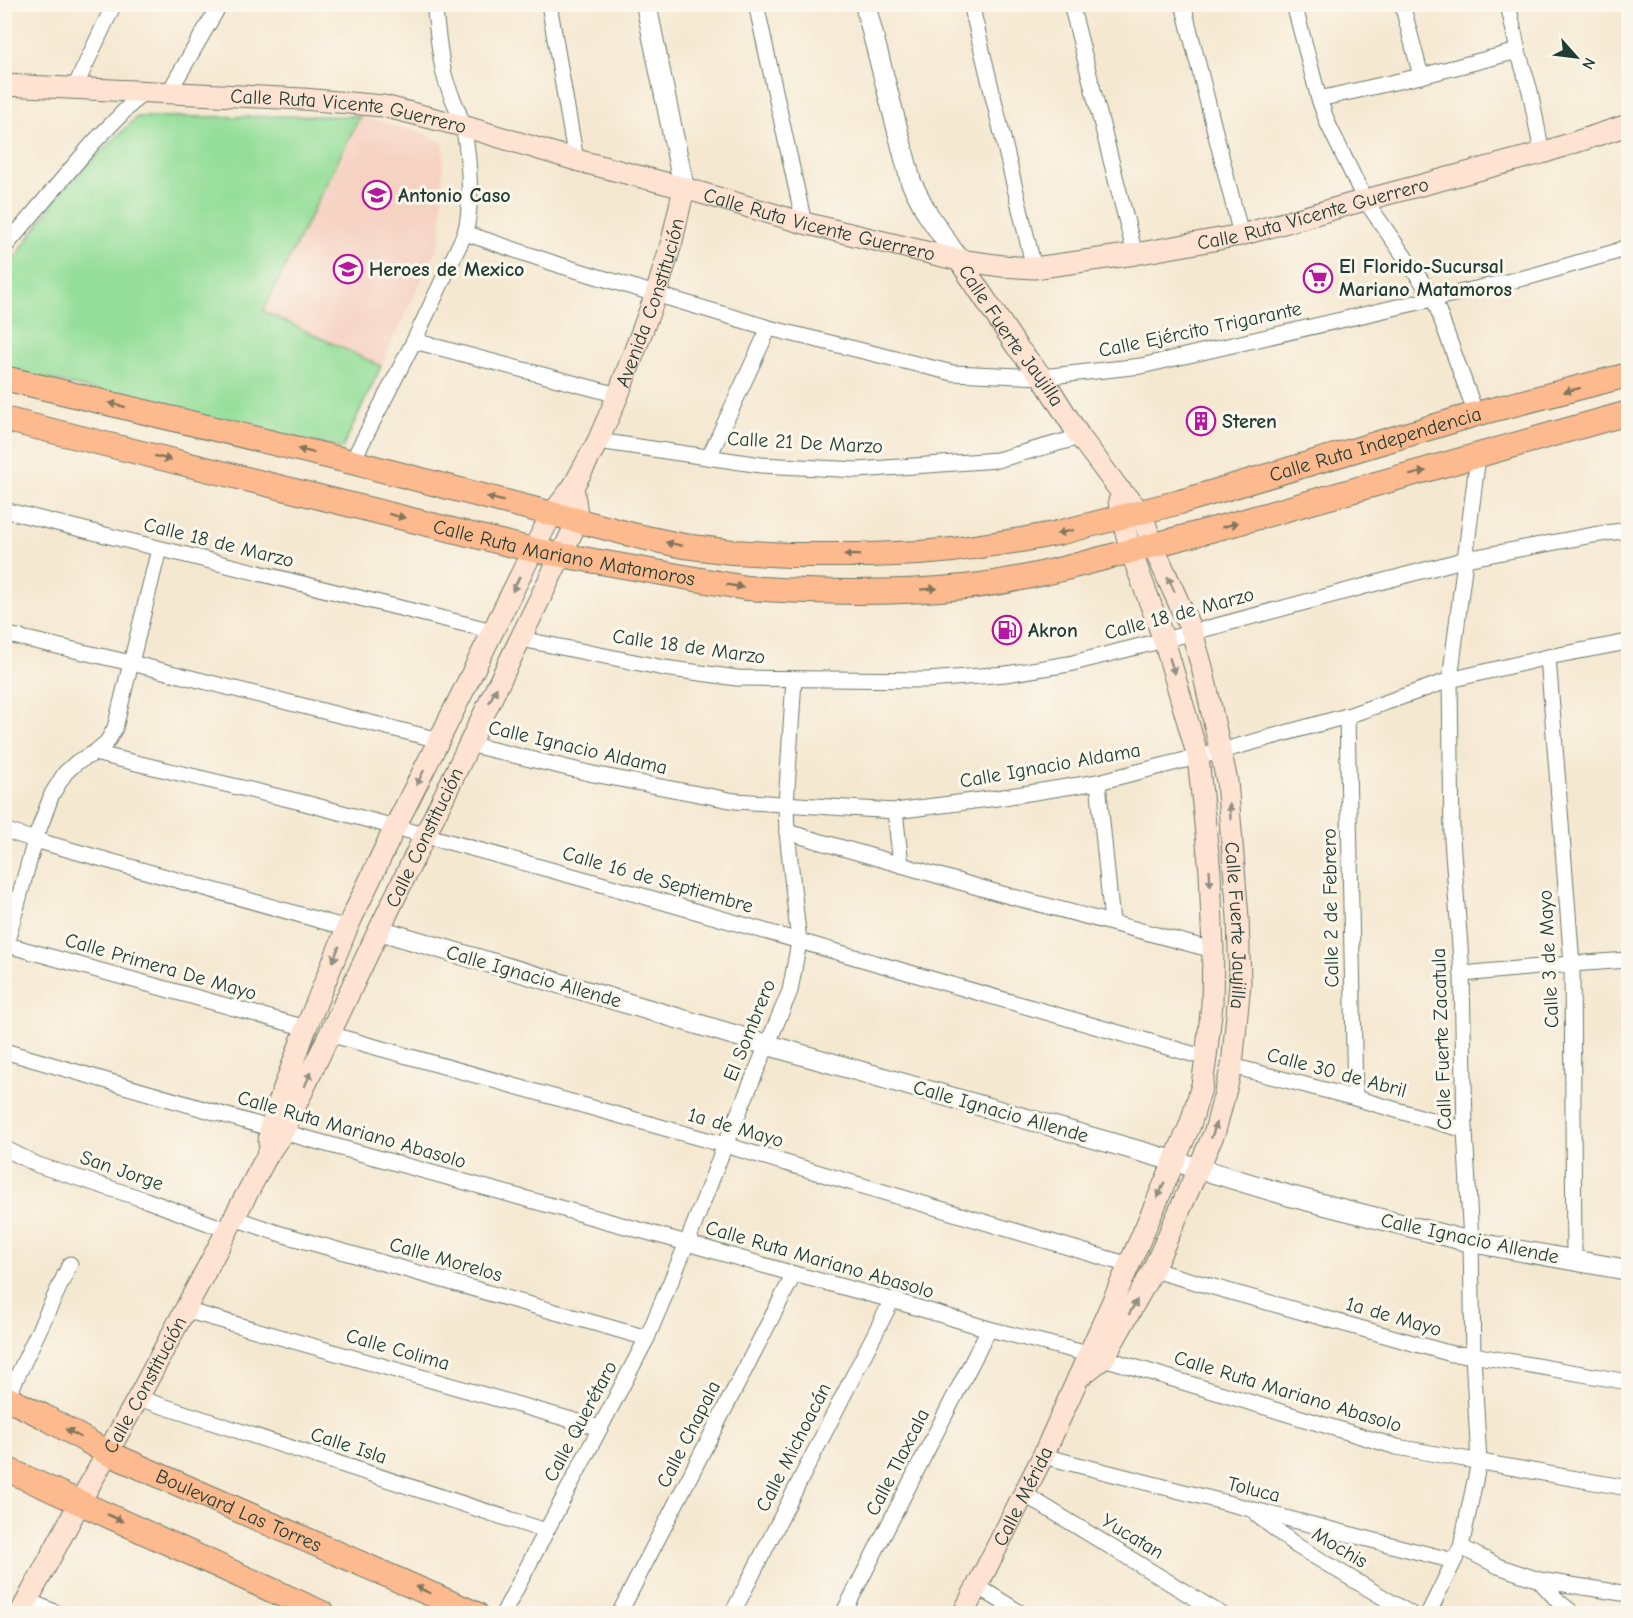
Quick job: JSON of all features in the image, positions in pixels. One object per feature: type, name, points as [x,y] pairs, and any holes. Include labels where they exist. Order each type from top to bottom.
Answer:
[{"type":"main road","name":"Calle Ruta Vicente Guerrero","points":[[4,84],[356,102],[383,106],[463,126],[804,223],[959,260],[1034,268],[1135,254],[1241,235],[1542,153],[1629,125]]},
{"type":"main road","name":"Avenida Constitución","points":[[552,513],[573,487],[598,441],[618,395],[656,294],[672,241],[684,188]]},
{"type":"main road","name":"Calle Fuerte Jaujilla","points":[[959,260],[1017,347],[1042,377],[1080,437],[1118,488],[1132,515],[1142,549],[1148,595],[1164,640],[1198,757],[1210,872],[1213,950],[1212,1004],[1202,1085],[1190,1125],[1129,1265],[1096,1356]]},
{"type":"main road","name":"Calle Ruta Independencia","points":[[1132,515],[1476,414],[1629,375]]},
{"type":"main road","name":"Calle Ruta Mariano Matamoros","points":[[4,378],[352,462],[675,544],[732,552],[870,555],[953,550],[1058,534],[1132,515]]},
{"type":"main road","name":"Calle Ruta Independencia","points":[[1142,549],[1629,413]]},
{"type":"main road","name":"Calle Ruta Mariano Matamoros","points":[[4,419],[532,550],[746,588],[847,593],[966,587],[1035,576],[1142,549]]},
{"type":"main road","points":[[573,487],[578,520]]},
{"type":"main road","name":"Calle Constitución","points":[[23,1606],[138,1398],[268,1154],[306,1028],[347,928],[552,513]]},
{"type":"main road","name":"Calle Constitución","points":[[276,1130],[329,1034],[578,520]]},
{"type":"main road","name":"Calle Fuerte Jaujilla","points":[[1096,1356],[1153,1270],[1215,1131],[1232,1066],[1240,983],[1238,918],[1227,782],[1221,751],[1192,632],[1142,549]]},
{"type":"main road","name":"Calle Mérida","points":[[963,1614],[1043,1456],[1078,1378],[1096,1356]]},
{"type":"main road","name":"Boulevard Las Torres","points":[[6,1398],[108,1453],[476,1614]]},
{"type":"main road","points":[[4,1468],[324,1614]]},
{"type":"street","points":[[75,87],[114,4]]},
{"type":"street","points":[[169,92],[220,4]]},
{"type":"street","points":[[352,462],[414,340],[465,233],[470,217],[463,126],[444,73],[434,4]]},
{"type":"street","points":[[549,4],[576,160]]},
{"type":"street","name":"Avenida Constitución","points":[[646,4],[684,188]]},
{"type":"street","points":[[756,4],[804,223]]},
{"type":"street","name":"Calle Fuerte Jaujilla","points":[[866,4],[911,182],[927,213],[959,260]]},
{"type":"street","points":[[971,4],[1034,268]]},
{"type":"street","points":[[1071,4],[1135,254]]},
{"type":"street","points":[[1183,4],[1241,235]]},
{"type":"street","points":[[1294,4],[1319,99],[1328,124],[1365,200],[1434,299],[1476,414]]},
{"type":"street","points":[[1402,4],[1421,76]]},
{"type":"street","points":[[1508,4],[1518,51],[1530,91],[1542,153]]},
{"type":"street","points":[[1319,99],[1518,51]]},
{"type":"street","points":[[4,248],[93,143],[143,92]]},
{"type":"street","name":"Calle Ejército Trigarante","points":[[465,233],[559,265],[769,328],[953,373],[1042,377],[1141,366],[1532,276],[1629,246]]},
{"type":"street","points":[[709,458],[769,328]]},
{"type":"street","points":[[414,340],[618,395]]},
{"type":"street","name":"Calle 21 De Marzo","points":[[598,441],[761,465],[858,470],[997,460],[1080,437]]},
{"type":"street","name":"Calle Fuerte Zacatula","points":[[1428,1614],[1461,1547],[1479,1462],[1465,1130],[1462,974],[1452,839],[1450,680],[1478,456]]},
{"type":"street","name":"Calle 18 de Marzo","points":[[4,510],[493,631]]},
{"type":"street","name":"Calle 18 de Marzo","points":[[521,639],[664,668],[737,678],[927,680],[1006,674],[1069,664],[1466,559],[1629,530]]},
{"type":"street","points":[[5,947],[35,840],[52,794],[65,773],[107,742],[115,728],[159,549]]},
{"type":"street","points":[[4,634],[131,663],[439,740]]},
{"type":"street","name":"Calle Ignacio Aldama","points":[[468,744],[615,778],[735,801],[786,806],[895,811],[1098,782],[1347,716],[1450,680],[1548,657],[1629,642]]},
{"type":"street","name":"Calle 3 de Mayo","points":[[1548,657],[1572,964],[1574,1260]]},
{"type":"street","name":"El Sombrero","points":[[687,1243],[724,1145],[790,991],[799,942],[786,806],[794,679]]},
{"type":"street","name":"Calle 2 de Febrero","points":[[1347,716],[1355,1098]]},
{"type":"street","name":"Calle 16 de Septiembre","points":[[94,753],[305,803],[425,835],[1206,1058]]},
{"type":"street","points":[[1098,782],[1112,922]]},
{"type":"street","points":[[895,811],[901,865]]},
{"type":"street","points":[[4,830],[347,928]]},
{"type":"street","points":[[787,832],[1002,894],[1213,950]]},
{"type":"street","name":"Calle Ignacio Allende","points":[[379,930],[1290,1196],[1471,1242],[1629,1270]]},
{"type":"street","name":"Calle Primera De Mayo","points":[[5,947],[306,1028]]},
{"type":"street","points":[[1462,974],[1629,960]]},
{"type":"street","name":"1a de Mayo","points":[[329,1034],[724,1145],[1129,1265]]},
{"type":"street","name":"Calle Ruta Mariano Abasolo","points":[[4,1051],[276,1130],[687,1243],[794,1275],[1096,1356],[1397,1447],[1629,1488]]},
{"type":"street","name":"Calle 30 de Abril","points":[[1232,1066],[1465,1130]]},
{"type":"street","name":"San Jorge","points":[[4,1148],[38,1165],[146,1200],[231,1224]]},
{"type":"street","name":"Calle Morelos","points":[[231,1224],[304,1241],[647,1338]]},
{"type":"street","name":"Calle Querétaro","points":[[503,1614],[647,1338],[687,1243]]},
{"type":"street","points":[[6,1398],[70,1264]]},
{"type":"street","name":"1a de Mayo","points":[[1153,1270],[1452,1354],[1473,1355],[1629,1382]]},
{"type":"street","name":"Calle Chapala","points":[[619,1614],[794,1275]]},
{"type":"street","name":"Calle Michoacán","points":[[732,1614],[892,1300]]},
{"type":"street","name":"Calle Colima","points":[[185,1310],[600,1428]]},
{"type":"street","name":"Calle Tlaxcala","points":[[843,1614],[989,1329]]},
{"type":"street","name":"Calle Isla","points":[[138,1398],[546,1531]]},
{"type":"street","name":"Toluca","points":[[1043,1456],[1454,1562]]},
{"type":"street","name":"Yucatan","points":[[1024,1494],[1221,1614]]},
{"type":"street","name":"Mochis","points":[[1251,1510],[1297,1546],[1411,1614]]},
{"type":"street","points":[[1461,1547],[1498,1566],[1539,1581],[1629,1594]]},
{"type":"street","points":[[1539,1581],[1574,1614]]},
{"type":"street","points":[[977,1586],[1022,1614]]},
{"type":"street","points":[[23,1606],[59,1614]]},
{"type":"shaded area","points":[[360,116],[425,134],[444,144],[441,239],[381,366],[263,311]]},
{"type":"green space","points":[[360,116],[263,311],[381,366],[342,449],[5,369],[5,272],[62,190],[137,117]]},
{"type":"place","name":"Antonio Caso","points":[[377,195]]},
{"type":"place","name":"Heroes de Mexico","points":[[348,269]]},
{"type":"place","name":"El Florido-Sucursal Mariano Matamoros","points":[[1318,278]]},
{"type":"place","name":"Steren","points":[[1201,421]]},
{"type":"place","name":"Akron","points":[[1007,630]]}]
